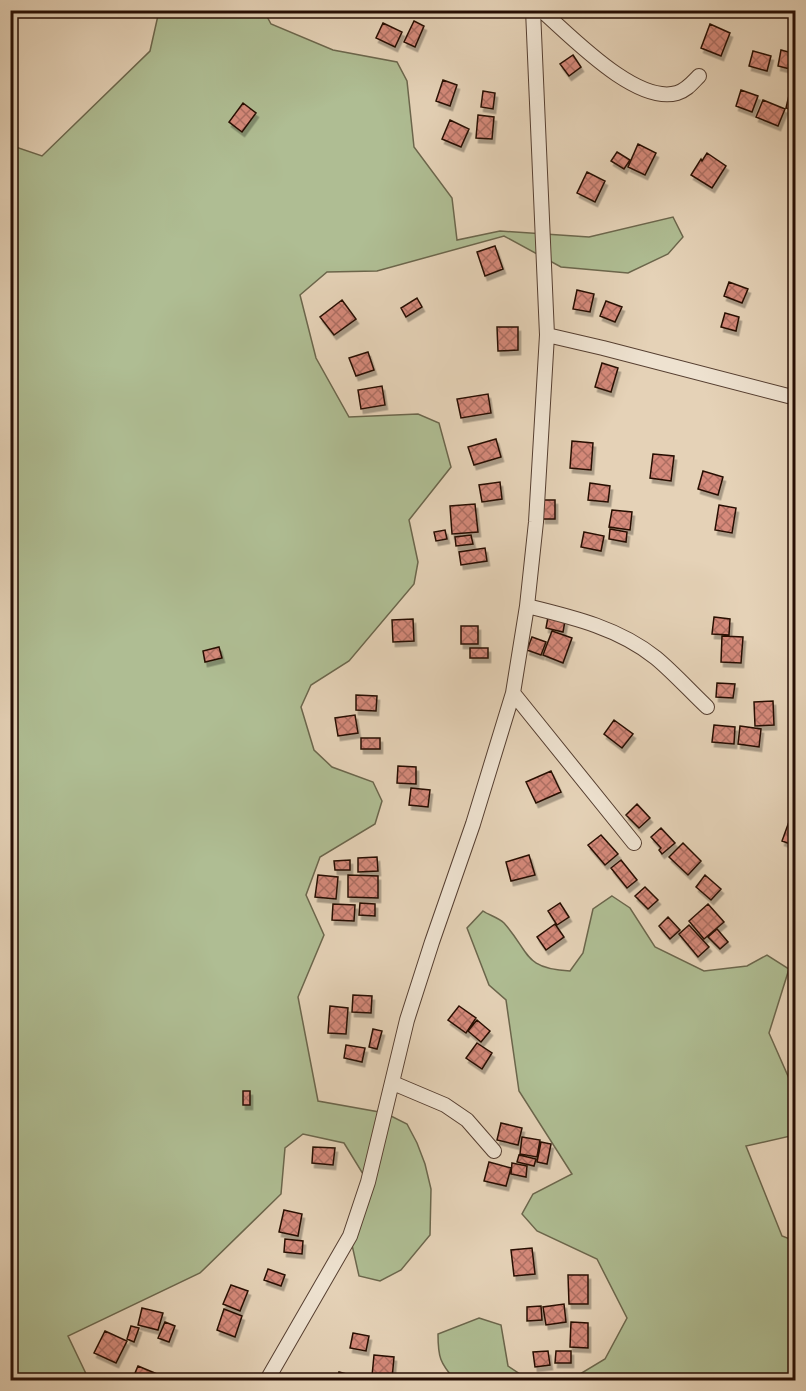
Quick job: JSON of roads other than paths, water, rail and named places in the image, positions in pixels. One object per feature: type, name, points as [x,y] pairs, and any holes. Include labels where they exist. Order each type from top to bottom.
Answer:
[{"type":"street","points":[[267,1380],[350,1236],[368,1182],[407,1020],[473,824],[513,693],[527,606],[536,522],[547,335],[533,10]]},
{"type":"street","points":[[541,10],[620,77],[640,88],[663,95],[676,94],[685,90],[699,76]]},
{"type":"street","points":[[547,335],[795,398]]},
{"type":"street","points":[[527,606],[583,620],[618,634],[655,658],[706,707]]},
{"type":"street","points":[[513,693],[634,843]]},
{"type":"street","points":[[393,1083],[445,1105],[467,1120],[494,1151]]}]
